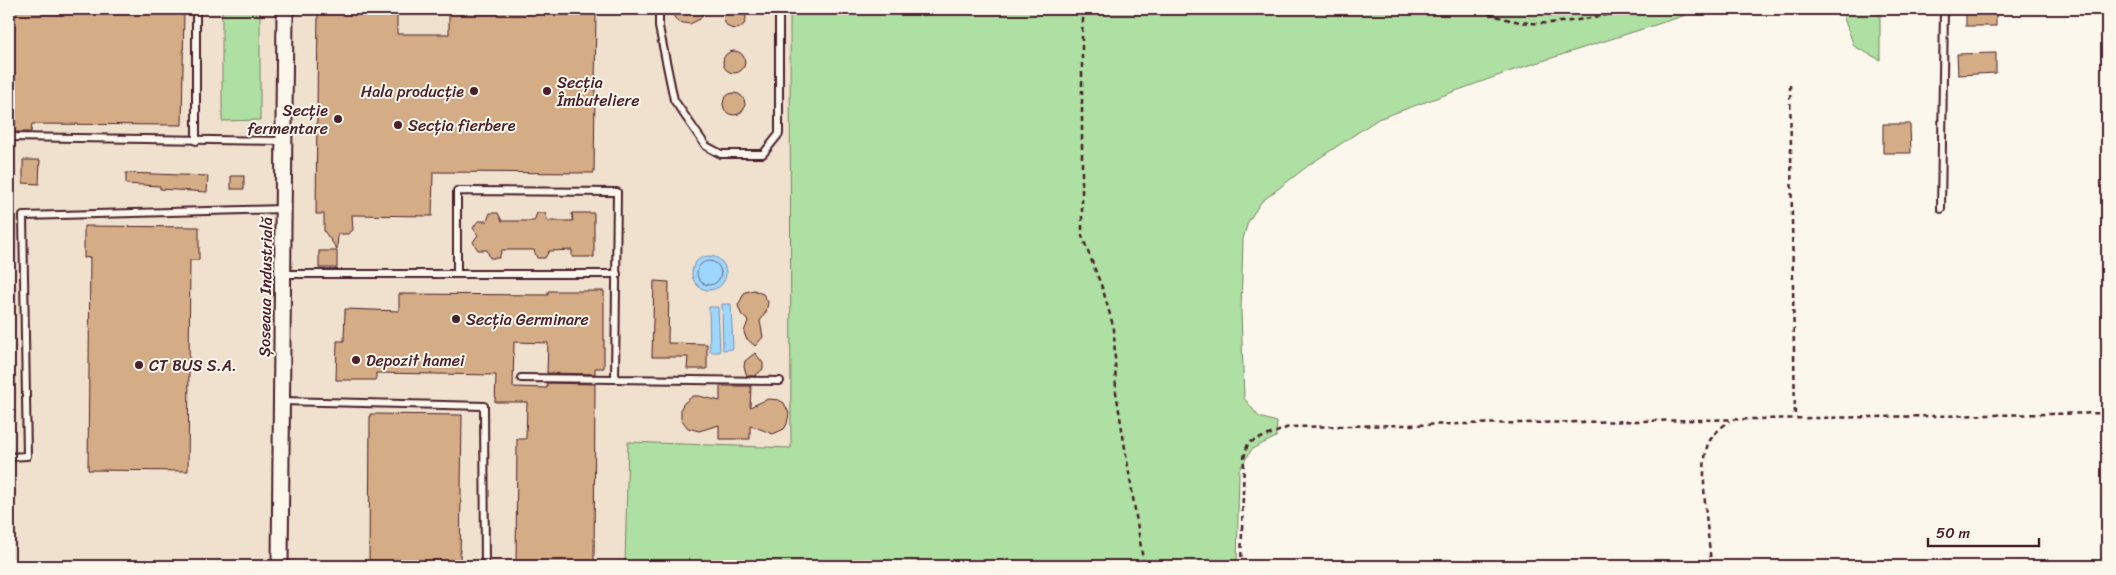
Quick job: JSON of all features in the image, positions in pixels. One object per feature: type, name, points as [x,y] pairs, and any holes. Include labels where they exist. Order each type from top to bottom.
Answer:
[{"type":"street","name":"Șoseaua Industrială","points":[[280,566],[285,9]]},
{"type":"lane","points":[[196,9],[196,141]]},
{"type":"lane","points":[[658,9],[658,27],[674,100],[706,146],[721,154],[763,154],[779,134],[780,9]]},
{"type":"lane","points":[[1941,210],[1944,9]]},
{"type":"lane","points":[[9,137],[284,141]]},
{"type":"lane","points":[[457,274],[457,191],[618,192],[615,379]]},
{"type":"lane","points":[[9,456],[27,456],[23,216],[284,209]]},
{"type":"lane","points":[[283,274],[617,274]]},
{"type":"lane","points":[[521,378],[780,381]]},
{"type":"lane","points":[[281,401],[484,406],[486,566]]},
{"type":"path","points":[[1084,9],[1082,32],[1082,236],[1103,290],[1114,330],[1116,392],[1144,566]]},
{"type":"path","points":[[1480,9],[1511,20],[1533,24],[1573,20],[1626,9]]},
{"type":"path","points":[[1790,85],[1795,418]]},
{"type":"path","points":[[1241,566],[1244,458],[1248,443],[1289,427],[2107,413]]},
{"type":"path","points":[[1711,566],[1705,475],[1707,446],[1714,435],[1730,420]]},
{"type":"shaded area","points":[[9,9],[790,9],[791,448],[629,442],[625,566],[9,566]]},
{"type":"green space","points":[[222,9],[260,9],[260,120],[222,121]]},
{"type":"green space","points":[[790,9],[1705,9],[1511,71],[1378,119],[1309,165],[1261,202],[1248,222],[1243,239],[1241,312],[1244,398],[1259,417],[1277,422],[1276,437],[1252,449],[1239,470],[1237,566],[625,566],[628,442],[791,448]]},
{"type":"green space","points":[[1836,9],[1880,9],[1880,60],[1854,46],[1841,10]]},
{"type":"green space","points":[[307,561],[369,562],[369,566],[306,566]]},
{"type":"water","points":[[709,256],[716,257],[721,261],[725,266],[725,280],[721,285],[716,289],[709,290],[702,289],[697,285],[693,280],[692,273],[693,266],[697,261],[702,257]]},
{"type":"water","points":[[722,304],[731,304],[733,349],[723,350]]},
{"type":"water","points":[[709,307],[718,307],[720,352],[710,352]]},
{"type":"building","points":[[735,7],[745,14],[746,18],[739,28],[735,29],[725,22],[724,18],[731,8]]},
{"type":"building","points":[[9,9],[184,9],[182,125],[32,124],[31,132],[9,132]]},
{"type":"building","points":[[318,9],[397,9],[397,34],[449,34],[449,9],[596,9],[594,173],[433,172],[432,216],[352,215],[353,230],[348,234],[338,234],[337,249],[324,231],[324,214],[316,214]]},
{"type":"building","points":[[668,9],[706,9],[700,19],[690,24],[678,22]]},
{"type":"building","points":[[1966,9],[1996,9],[1996,26],[1966,26]]},
{"type":"building","points":[[734,51],[742,54],[745,62],[742,70],[734,73],[726,70],[723,62],[726,54]]},
{"type":"building","points":[[1996,53],[1996,73],[1958,75],[1957,54]]},
{"type":"building","points":[[734,93],[742,96],[745,104],[742,112],[734,115],[726,112],[723,104],[726,96]]},
{"type":"building","points":[[1883,124],[1910,124],[1911,153],[1883,153]]},
{"type":"building","points":[[23,160],[40,160],[39,184],[23,183]]},
{"type":"building","points":[[126,173],[208,176],[207,192],[160,189],[160,186],[126,184]]},
{"type":"building","points":[[231,176],[244,176],[244,189],[231,189]]},
{"type":"building","points":[[490,213],[498,213],[502,221],[534,221],[537,213],[545,213],[548,221],[573,221],[572,213],[594,213],[594,257],[572,257],[572,250],[549,251],[545,258],[537,258],[534,250],[502,250],[499,258],[490,258],[487,250],[478,250],[473,242],[478,235],[473,228],[478,221],[487,221]]},
{"type":"building","name":"CT BUS S.A.","points":[[84,226],[199,227],[199,260],[190,260],[188,471],[88,470],[90,257],[84,258]]},
{"type":"building","points":[[319,251],[337,251],[337,268],[319,268]]},
{"type":"building","points":[[654,281],[669,282],[668,343],[707,344],[707,369],[687,369],[688,357],[652,357]]},
{"type":"building","points":[[754,290],[763,294],[768,302],[766,312],[760,321],[763,337],[755,346],[746,338],[744,332],[748,321],[741,314],[738,305],[745,292]]},
{"type":"building","points":[[548,291],[604,291],[604,368],[595,368],[595,374],[547,373],[548,343],[514,342],[513,387],[547,388],[547,383],[595,384],[594,566],[516,566],[517,439],[526,439],[527,402],[495,402],[496,375],[376,373],[376,380],[336,380],[337,341],[344,341],[345,309],[399,311],[399,294],[548,295]]},
{"type":"building","points":[[755,353],[763,363],[763,369],[755,376],[747,376],[744,367],[745,361]]},
{"type":"building","points":[[720,386],[751,386],[750,407],[768,399],[779,400],[784,403],[789,413],[784,429],[773,434],[750,425],[750,439],[719,439],[719,425],[699,431],[688,428],[681,419],[681,408],[684,403],[693,396],[720,401]]},
{"type":"building","points":[[370,414],[462,415],[460,566],[369,566]]},
{"type":"place","name":"Hala producție","points":[[474,91]]},
{"type":"place","name":"Secția Îmbuteliere","points":[[547,91]]},
{"type":"place","name":"Secție fermentare","points":[[338,119]]},
{"type":"place","name":"Secția fierbere","points":[[398,125]]},
{"type":"place","name":"Secția Germinare","points":[[456,319]]},
{"type":"place","name":"Depozit hamei","points":[[356,360]]},
{"type":"place","name":"CT BUS S.A.","points":[[139,365]]}]
